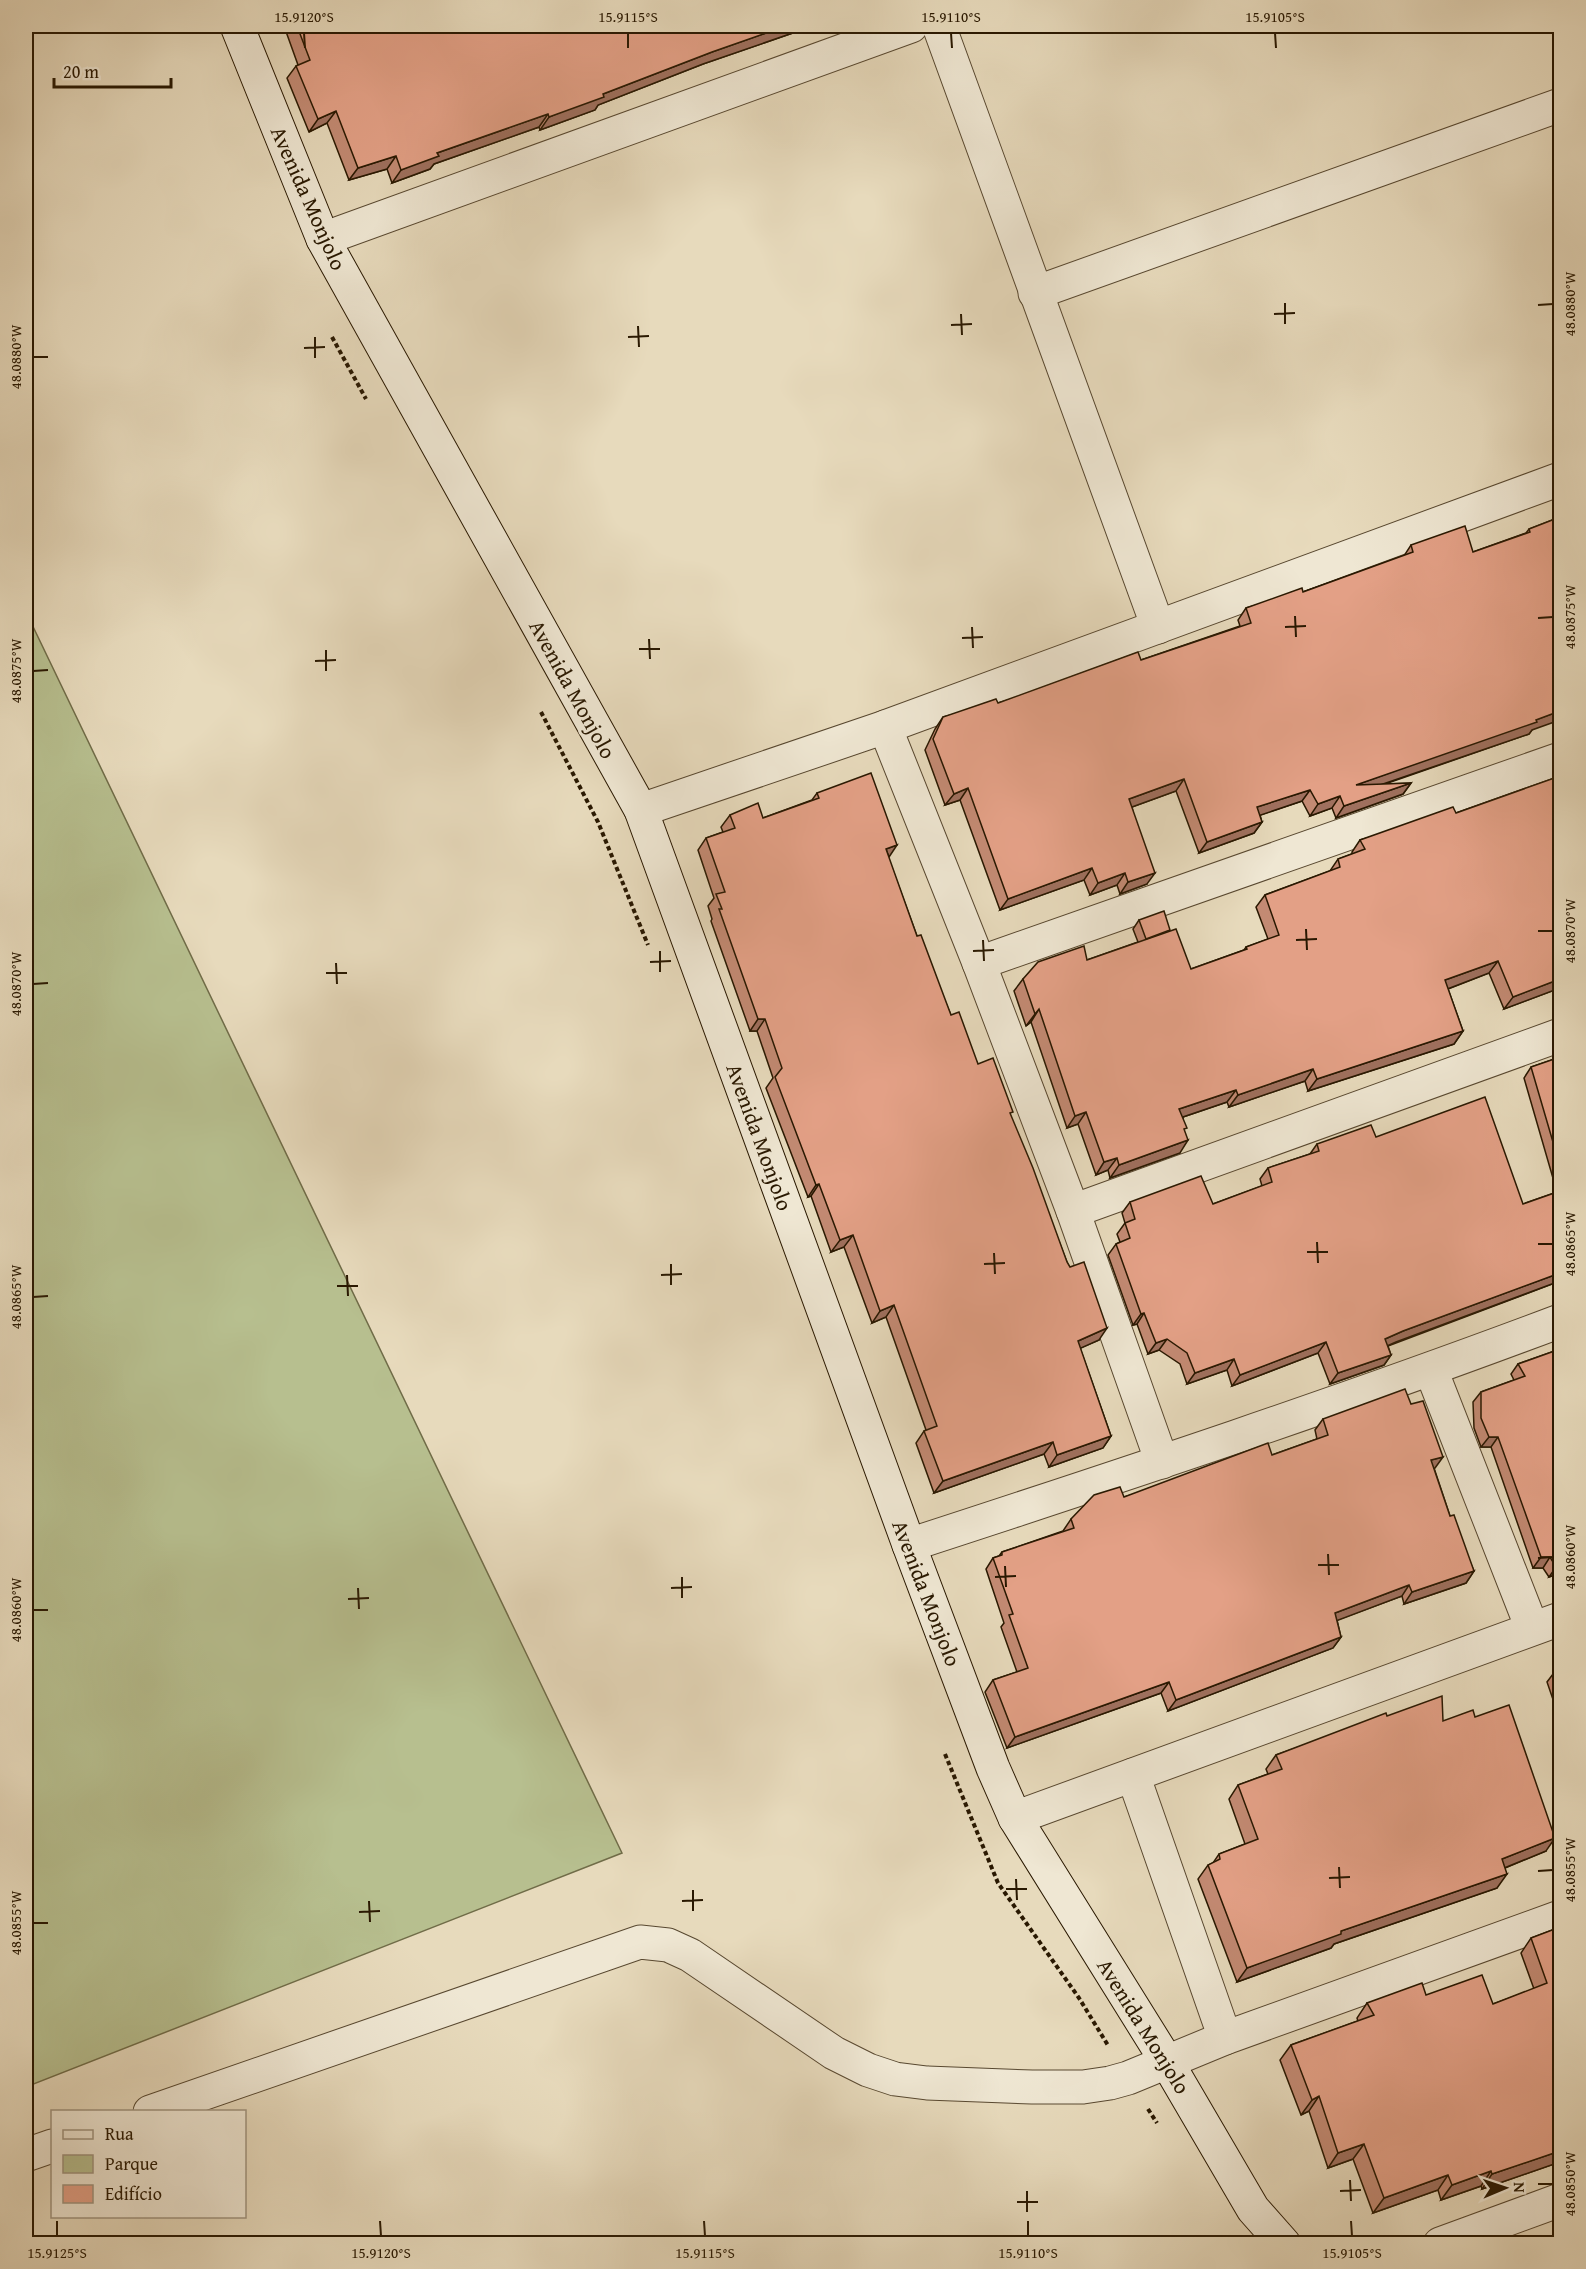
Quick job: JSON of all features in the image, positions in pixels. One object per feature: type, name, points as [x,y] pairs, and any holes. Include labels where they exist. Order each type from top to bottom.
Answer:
[{"type":"street","name":"Avenida Monjolo","points":[[237,26],[323,239],[641,810],[909,1545],[993,1768],[1015,1818],[1167,2062],[1253,2209],[1284,2244]]},
{"type":"street","points":[[323,239],[911,26]]},
{"type":"street","points":[[939,26],[1158,627]]},
{"type":"street","points":[[1035,294],[1560,105]]},
{"type":"street","points":[[641,810],[885,727],[1560,479]]},
{"type":"street","points":[[885,727],[979,963],[1073,1211],[1162,1462]]},
{"type":"street","points":[[979,963],[1560,759]]},
{"type":"street","points":[[1073,1211],[1560,1035]]},
{"type":"street","points":[[909,1545],[1431,1370],[1560,1321]]},
{"type":"street","points":[[1015,1818],[1546,1623],[1431,1370]]},
{"type":"street","points":[[1133,1775],[1225,2038]]},
{"type":"street","points":[[156,2110],[640,1942],[668,1945],[690,1955],[834,2053],[868,2070],[895,2079],[927,2083],[1083,2087],[1128,2078],[1225,2038],[1560,1917]]},
{"type":"street","points":[[26,2155],[51,2146]]},
{"type":"street","points":[[1440,2244],[1560,2200]]},
{"type":"path","points":[[329,330],[368,402]]},
{"type":"path","points":[[538,707],[598,822],[651,951]]},
{"type":"path","points":[[942,1746],[998,1883],[1079,1998],[1159,2126]]},
{"type":"green space","points":[[26,612],[622,1853],[26,2087]]},
{"type":"building","points":[[297,26],[786,26],[603,94],[604,97],[437,153],[439,156],[401,170],[396,156],[358,168],[336,111],[318,119],[296,66],[310,60]]},
{"type":"building","points":[[1560,517],[1560,711],[1536,720],[1537,722],[1356,785],[1411,783],[1344,806],[1340,796],[1318,804],[1310,790],[1257,807],[1262,822],[1207,842],[1184,779],[1129,799],[1155,873],[1128,882],[1125,873],[1098,883],[1092,868],[1008,899],[968,788],[954,794],[933,739],[943,717],[996,699],[998,703],[1138,652],[1141,660],[1251,623],[1246,608],[1302,588],[1303,592],[1413,552],[1411,545],[1465,526],[1473,552],[1530,532],[1529,529]]},
{"type":"building","points":[[871,773],[897,845],[886,849],[917,936],[921,935],[951,1015],[959,1012],[978,1064],[993,1058],[1013,1112],[1010,1113],[1033,1168],[1067,1262],[1070,1267],[1084,1262],[1107,1328],[1078,1341],[1111,1436],[1057,1455],[1053,1442],[943,1481],[924,1431],[937,1426],[894,1305],[880,1311],[853,1235],[840,1240],[819,1184],[816,1185],[775,1077],[782,1068],[765,1019],[758,1019],[719,909],[722,909],[716,894],[725,892],[706,838],[735,828],[730,815],[758,803],[763,818],[819,798],[817,793]]},
{"type":"building","points":[[1560,776],[1560,979],[1513,997],[1498,961],[1445,980],[1463,1031],[1317,1079],[1313,1069],[1238,1095],[1236,1090],[1179,1109],[1187,1128],[1184,1129],[1188,1140],[1119,1165],[1117,1158],[1104,1162],[1086,1112],[1075,1116],[1039,1009],[1035,1014],[1023,979],[1038,962],[1084,946],[1087,960],[1176,929],[1191,969],[1279,935],[1265,895],[1340,867],[1338,859],[1365,849],[1360,840],[1453,807],[1456,813]]},
{"type":"building","points":[[1164,911],[1170,930],[1146,939],[1139,920]]},
{"type":"building","points":[[1560,1057],[1560,1166],[1531,1067]]},
{"type":"building","points":[[1485,1097],[1523,1204],[1560,1191],[1560,1273],[1385,1339],[1391,1355],[1338,1373],[1326,1342],[1240,1375],[1234,1359],[1195,1373],[1187,1353],[1167,1339],[1156,1343],[1144,1313],[1141,1314],[1116,1244],[1130,1238],[1125,1223],[1135,1219],[1130,1202],[1201,1176],[1213,1204],[1272,1182],[1268,1168],[1319,1151],[1317,1144],[1371,1125],[1376,1137]]},
{"type":"building","points":[[1560,1349],[1560,1565],[1556,1567],[1550,1557],[1541,1557],[1498,1437],[1489,1437],[1481,1418],[1481,1392],[1525,1376],[1518,1364]]},
{"type":"building","points":[[1405,1389],[1411,1404],[1423,1401],[1443,1457],[1431,1460],[1450,1516],[1454,1515],[1474,1571],[1412,1592],[1409,1585],[1335,1613],[1341,1637],[1176,1700],[1169,1682],[1015,1737],[993,1680],[1028,1668],[1009,1615],[1013,1614],[993,1558],[1002,1555],[1002,1552],[1074,1528],[1071,1519],[1094,1495],[1120,1487],[1124,1497],[1268,1443],[1272,1455],[1328,1435],[1323,1419]]},
{"type":"building","points":[[1560,1668],[1560,1684],[1556,1670]]},
{"type":"building","points":[[1442,1696],[1443,1721],[1473,1710],[1475,1717],[1509,1705],[1555,1838],[1502,1859],[1507,1874],[1341,1931],[1341,1934],[1247,1968],[1208,1865],[1220,1859],[1219,1854],[1258,1839],[1238,1785],[1282,1769],[1276,1755],[1386,1713],[1387,1716]]},
{"type":"building","points":[[1560,1927],[1560,2151],[1452,2185],[1448,2175],[1384,2198],[1364,2144],[1338,2153],[1319,2096],[1312,2100],[1291,2045],[1374,2015],[1367,2003],[1422,1983],[1426,1995],[1482,1975],[1493,2004],[1547,1983],[1531,1938]]}]
